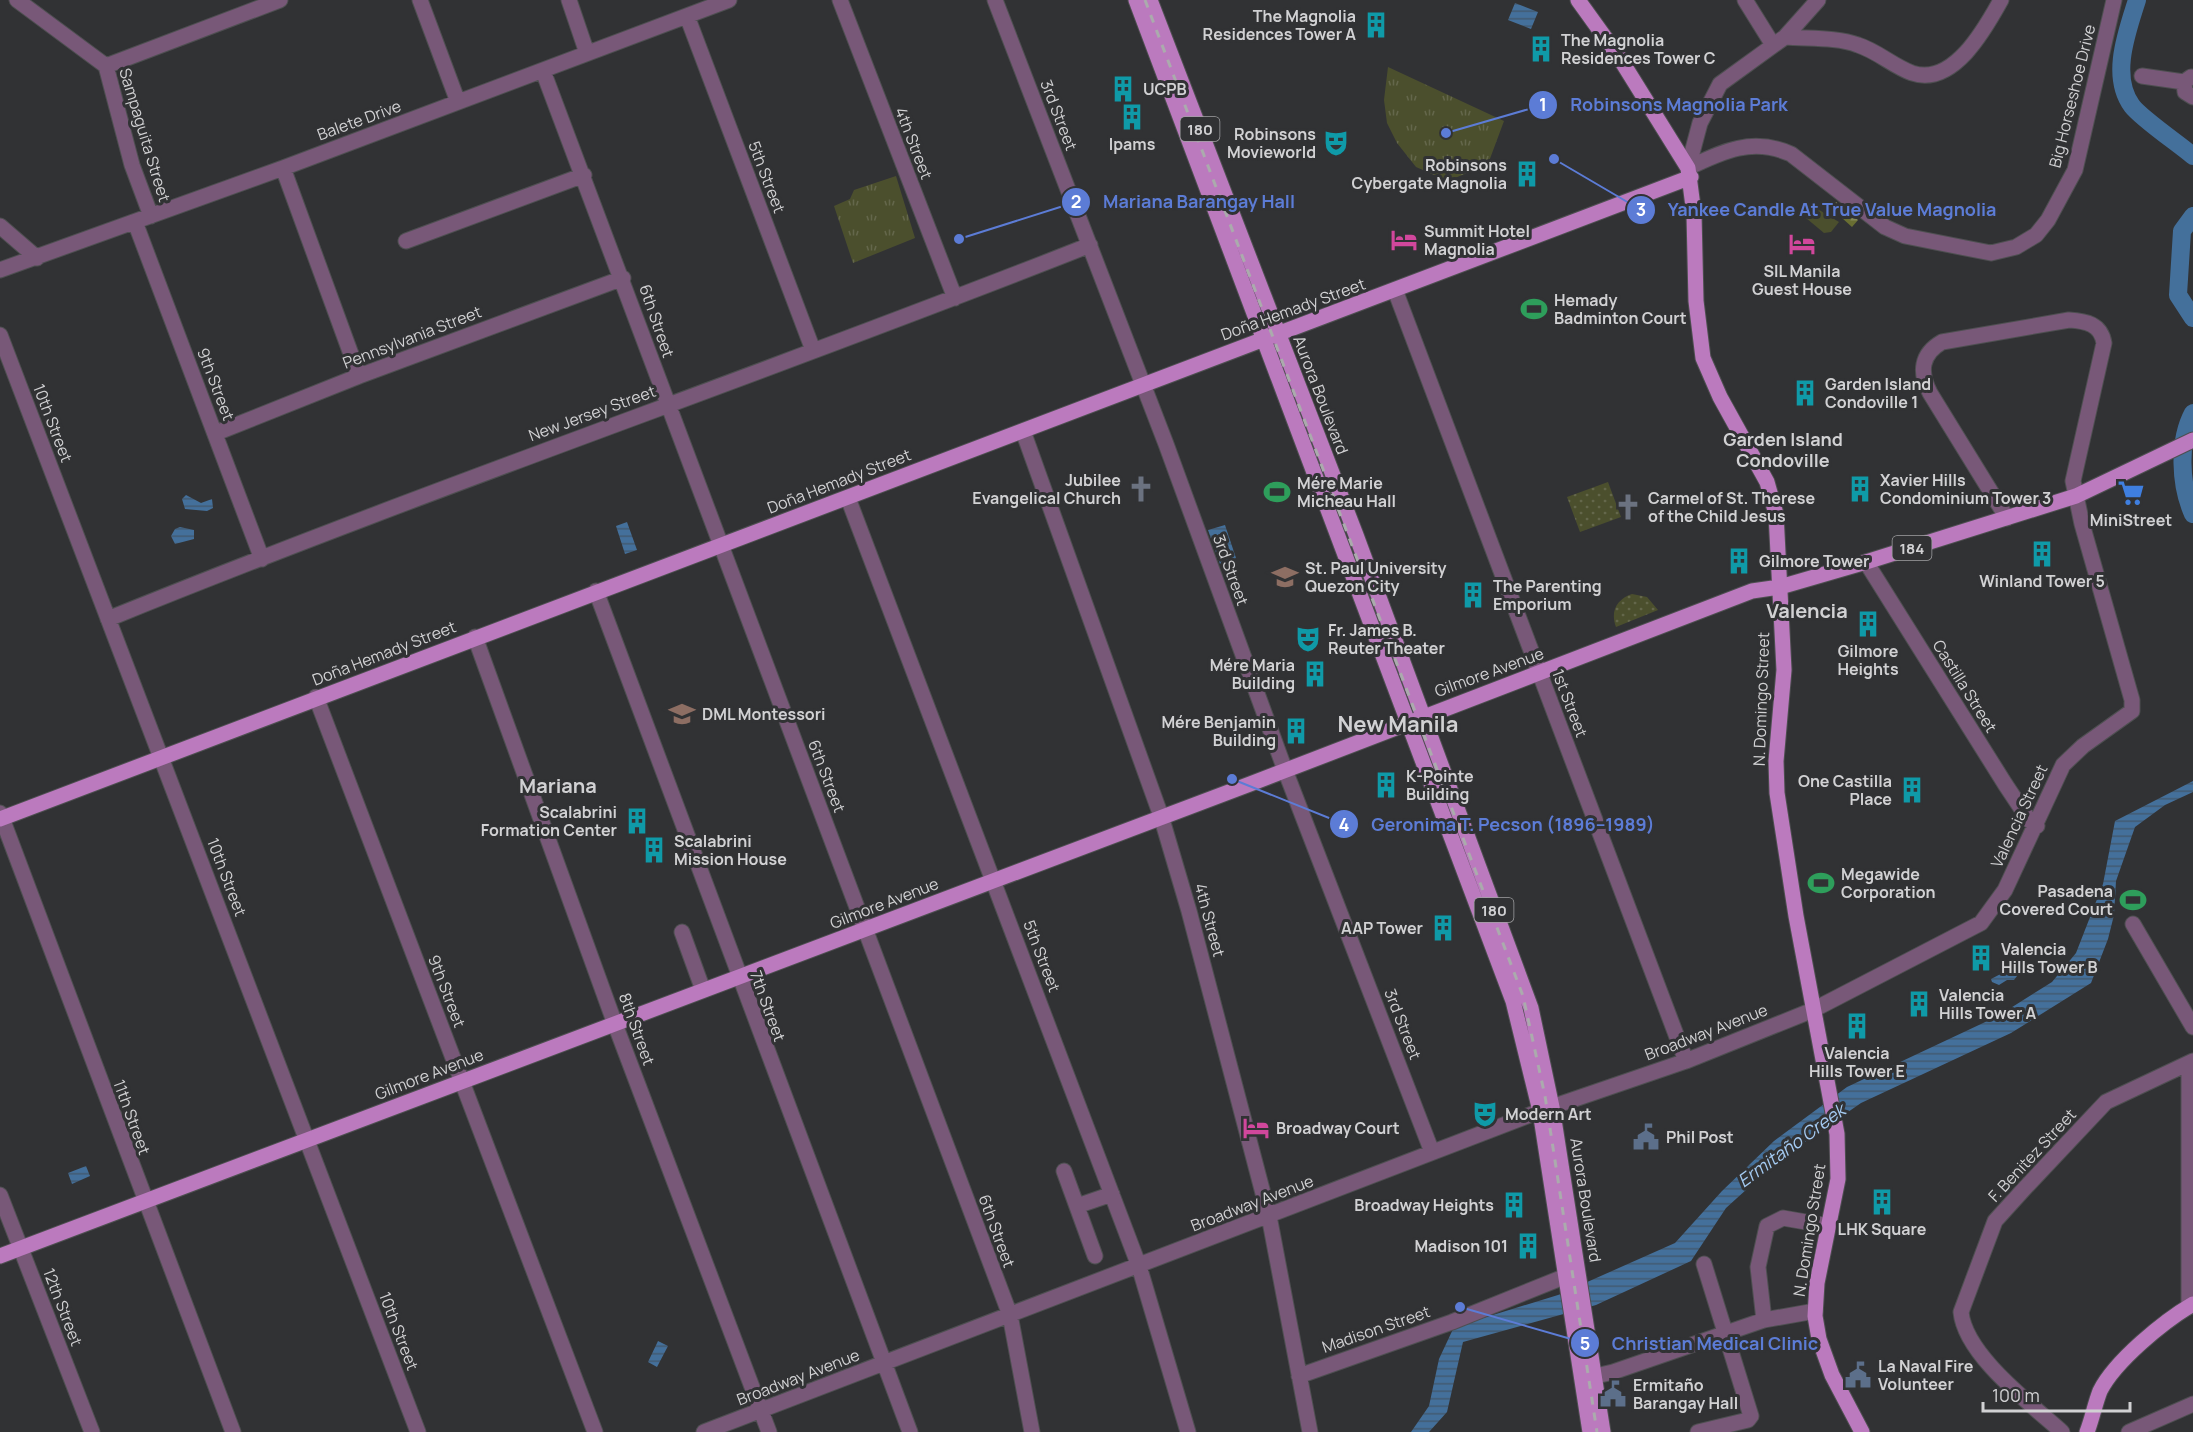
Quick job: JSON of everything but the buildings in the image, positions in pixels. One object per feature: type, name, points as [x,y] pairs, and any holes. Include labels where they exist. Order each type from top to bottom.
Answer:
[{"type":"main road","name":"Aurora Boulevard","points":[[1136,0],[1272,336]]},
{"type":"main road","name":"Aurora Boulevard","points":[[1150,0],[1272,336],[1416,720],[1514,1000],[1546,1109],[1571,1282],[1578,1311],[1588,1378],[1590,1432]]},
{"type":"main road","name":"N. Domingo Street","points":[[1578,0],[1619,57],[1689,173],[1695,301],[1700,342],[1707,370],[1767,482],[1779,532],[1784,670],[1776,761],[1777,793],[1813,1010],[1837,1134],[1839,1168],[1817,1283],[1815,1311],[1819,1339],[1832,1375],[1862,1432]]},
{"type":"main road","name":"Doña Hemady Street","points":[[1,817],[1395,290],[1689,173]]},
{"type":"main road","name":"184","points":[[1780,587],[2076,496],[2193,440]]},
{"type":"main road","name":"Gilmore Avenue","points":[[0,1256],[865,930],[1752,591],[1780,587]]},
{"type":"main road","points":[[2087,1432],[2100,1392],[2109,1377],[2146,1341],[2191,1306]]},
{"type":"main road","name":"Aurora Boulevard","points":[[1588,1378],[1603,1432]]},
{"type":"street","name":"Sampaguita Street","points":[[17,0],[106,66],[132,165],[151,216]]},
{"type":"street","points":[[106,66],[280,0]]},
{"type":"street","points":[[420,0],[458,102]]},
{"type":"street","points":[[569,0],[587,53]]},
{"type":"street","name":"4th Street","points":[[840,0],[955,298]]},
{"type":"street","name":"3rd Street","points":[[995,0],[1090,245],[1285,770],[1432,1152]]},
{"type":"street","points":[[1745,0],[1779,41],[1853,44],[1912,73],[1938,73],[1960,59],[1973,45],[2001,0]]},
{"type":"street","points":[[1689,173],[1700,123],[1720,84],[1779,41],[1818,0]]},
{"type":"street","name":"Big Horseshoe Drive","points":[[1689,173],[1742,146],[1775,147],[1791,154],[1885,228],[1905,236],[1991,253],[2016,247],[2036,235],[2048,220],[2075,170],[2115,0]]},
{"type":"street","name":"Balete Drive","points":[[0,270],[283,168],[726,1]]},
{"type":"street","name":"5th Street","points":[[687,16],[813,351]]},
{"type":"street","name":"6th Street","points":[[543,71],[584,175],[667,405],[1010,1316],[1032,1432]]},
{"type":"street","points":[[2142,76],[2189,79],[2184,92],[2193,97]]},
{"type":"street","points":[[283,168],[359,376]]},
{"type":"street","points":[[406,241],[584,175]]},
{"type":"street","name":"9th Street","points":[[135,222],[262,559]]},
{"type":"street","points":[[0,226],[37,258]]},
{"type":"street","name":"New Jersey Street","points":[[108,619],[1090,245]]},
{"type":"street","name":"Pennsylvania Street","points":[[216,433],[359,376],[622,278]]},
{"type":"street","name":"1st Street","points":[[1395,290],[1539,673],[1608,847],[1686,1061]]},
{"type":"street","points":[[2007,518],[1924,381],[1924,359],[1931,348],[1942,342],[2069,320],[2086,321],[2098,328],[2103,334],[2104,343],[2073,481],[2076,496]]},
{"type":"street","name":"10th Street","points":[[0,335],[418,1432]]},
{"type":"street","name":"4th Street","points":[[1023,431],[1161,816],[1269,1216],[1310,1432]]},
{"type":"street","name":"Valencia Street","points":[[1813,1010],[1982,923],[2005,890],[2037,826],[2063,765],[2083,746],[2132,711],[2132,700],[2076,496]]},
{"type":"street","name":"5th Street","points":[[848,498],[1139,1266],[1188,1432]]},
{"type":"street","name":"Castilla Street","points":[[1866,562],[2005,784],[2029,820],[2037,826]]},
{"type":"street","name":"7th Street","points":[[596,591],[883,1365],[910,1432]]},
{"type":"street","name":"8th Street","points":[[475,638],[615,1024],[769,1432]]},
{"type":"street","name":"9th Street","points":[[316,697],[595,1432]]},
{"type":"street","name":"11th Street","points":[[1,817],[233,1432]]},
{"type":"street","points":[[2133,924],[2193,1027]]},
{"type":"street","points":[[682,932],[703,990]]},
{"type":"street","name":"Broadway Avenue","points":[[704,1432],[1432,1152],[1546,1109],[1686,1061],[1813,1010]]},
{"type":"street","points":[[2191,1067],[2191,1306]]},
{"type":"street","name":"F. Benitez Street","points":[[2062,1432],[1996,1373],[1962,1323],[1961,1312],[1995,1221],[2024,1189],[2106,1102],[2191,1067]]},
{"type":"street","points":[[1064,1171],[1095,1256]]},
{"type":"street","points":[[1077,1206],[1112,1194]]},
{"type":"street","name":"12th Street","points":[[0,1195],[92,1432]]},
{"type":"street","points":[[1764,1320],[1758,1267],[1767,1226],[1783,1218],[1829,1226]]},
{"type":"street","points":[[1698,1432],[1748,1420],[1751,1416],[1704,1264]]},
{"type":"street","name":"Madison Street","points":[[1299,1376],[1571,1282]]},
{"type":"street","points":[[1588,1378],[1727,1335],[1764,1320],[1815,1311]]},
{"type":"street","points":[[2129,1432],[2193,1404]]},
{"type":"green space","points":[[1388,67],[1504,121],[1488,164],[1448,181],[1416,167],[1397,143],[1387,123],[1384,100]]},
{"type":"green space","points":[[896,176],[915,238],[853,263],[834,206],[850,199],[854,190]]},
{"type":"green space","points":[[1836,202],[1858,220],[1852,227],[1832,209],[1831,204]]},
{"type":"green space","points":[[1816,208],[1839,222],[1831,232],[1824,233],[1806,218]]},
{"type":"green space","points":[[1608,482],[1621,517],[1580,532],[1567,497]]},
{"type":"green space","points":[[1632,594],[1647,597],[1658,610],[1616,627],[1614,611],[1616,606],[1622,599]]},
{"type":"water","points":[[1515,3],[1538,12],[1531,29],[1508,20]]},
{"type":"water","points":[[186,495],[201,503],[212,499],[213,508],[207,511],[185,509],[182,499]]},
{"type":"water","points":[[627,522],[637,550],[625,554],[616,526]]},
{"type":"water","points":[[1225,525],[1236,558],[1220,564],[1208,530]]},
{"type":"water","points":[[180,527],[194,530],[194,539],[175,544],[171,536],[175,529]]},
{"type":"water","name":"Ermitaño Creek","points":[[2193,781],[2193,792],[2165,805],[2135,827],[2116,881],[2114,915],[2108,939],[2091,983],[2011,1033],[1861,1103],[1779,1160],[1726,1208],[1691,1261],[1596,1305],[1463,1342],[1447,1412],[1429,1432],[1411,1432],[1429,1406],[1439,1359],[1454,1327],[1558,1295],[1675,1243],[1722,1191],[1774,1141],[1847,1087],[1998,1016],[2052,982],[2076,953],[2103,884],[2115,821]]},
{"type":"water","points":[[2014,967],[2017,976],[2014,980],[2007,980],[1999,985],[1992,982],[1991,979]]},
{"type":"water","points":[[86,1166],[90,1176],[72,1184],[68,1173]]},
{"type":"water","points":[[658,1341],[668,1346],[657,1367],[648,1362]]},
{"type":"waterway","points":[[2137,0],[2125,40],[2121,68],[2125,94],[2137,111],[2193,156]]},
{"type":"waterway","points":[[2193,216],[2182,231],[2178,295],[2193,318]]},
{"type":"waterway","points":[[2193,413],[2185,437],[2182,463],[2185,490],[2193,514]]},
{"type":"railway","points":[[1145,0],[1523,996],[1545,1096],[1597,1432]]},
{"type":"place","name":"The Magnolia Residences Tower A","points":[[1376,25]]},
{"type":"place","name":"The Magnolia Residences Tower C","points":[[1541,49]]},
{"type":"place","name":"UCPB","points":[[1123,89]]},
{"type":"place","name":"Ipams","points":[[1132,117]]},
{"type":"place","name":"Robinsons Magnolia Park","points":[[1446,133]]},
{"type":"place","name":"Robinsons Movieworld","points":[[1336,143]]},
{"type":"place","name":"Yankee Candle At True Value Magnolia","points":[[1554,159]]},
{"type":"place","name":"Robinsons Cybergate Magnolia","points":[[1527,174]]},
{"type":"place","name":"Mariana Barangay Hall","points":[[959,239]]},
{"type":"place","name":"Summit Hotel Magnolia","points":[[1404,240]]},
{"type":"place","name":"SIL Manila Guest House","points":[[1802,244]]},
{"type":"place","name":"Hemady Badminton Court","points":[[1534,309]]},
{"type":"place","name":"Garden Island Condoville 1","points":[[1805,393]]},
{"type":"place","name":"Jubilee Evangelical Church","points":[[1141,489]]},
{"type":"place","name":"Xavier Hills Condominium Tower 3","points":[[1860,489]]},
{"type":"place","name":"Mére Marie Micheau Hall","points":[[1277,492]]},
{"type":"place","name":"MiniStreet","points":[[2131,493]]},
{"type":"place","name":"Carmel of St. Therese of the Child Jesus","points":[[1628,507]]},
{"type":"place","name":"Winland Tower 5","points":[[2042,554]]},
{"type":"place","name":"Gilmore Tower","points":[[1739,561]]},
{"type":"place","name":"St. Paul University Quezon City","points":[[1285,577]]},
{"type":"place","name":"The Parenting Emporium","points":[[1473,595]]},
{"type":"place","name":"Gilmore Heights","points":[[1868,624]]},
{"type":"place","name":"Fr. James B. Reuter Theater","points":[[1308,639]]},
{"type":"place","name":"Mére Maria Building","points":[[1315,674]]},
{"type":"place","name":"DML Montessori","points":[[682,714]]},
{"type":"place","name":"Mére Benjamin Building","points":[[1296,731]]},
{"type":"place","name":"Geronima T. Pecson (1896–1989)","points":[[1232,779]]},
{"type":"place","name":"K-Pointe Building","points":[[1386,785]]},
{"type":"place","name":"One Castilla Place","points":[[1912,790]]},
{"type":"place","name":"Scalabrini Formation Center","points":[[637,821]]},
{"type":"place","name":"Scalabrini Mission House","points":[[654,850]]},
{"type":"place","name":"Megawide Corporation","points":[[1821,883]]},
{"type":"place","name":"Pasadena Covered Court","points":[[2133,900]]},
{"type":"place","name":"AAP Tower","points":[[1443,928]]},
{"type":"place","name":"Valencia Hills Tower B","points":[[1981,958]]},
{"type":"place","name":"Valencia Hills Tower A","points":[[1919,1004]]},
{"type":"place","name":"Valencia Hills Tower E","points":[[1857,1026]]},
{"type":"place","name":"Modern Art","points":[[1485,1114]]},
{"type":"place","name":"Broadway Court","points":[[1256,1128]]},
{"type":"place","name":"Phil Post","points":[[1646,1137]]},
{"type":"place","name":"LHK Square","points":[[1882,1202]]},
{"type":"place","name":"Broadway Heights","points":[[1514,1205]]},
{"type":"place","name":"Madison 101","points":[[1528,1246]]},
{"type":"place","name":"Christian Medical Clinic","points":[[1460,1307]]},
{"type":"place","name":"La Naval Fire Volunteer","points":[[1858,1375]]},
{"type":"place","name":"Ermitaño Barangay Hall","points":[[1613,1394]]},
{"type":"district","name":"Garden Island Condoville","points":[[1783,449]]},
{"type":"district","name":"Valencia","points":[[1807,610]]},
{"type":"district","name":"New Manila","points":[[1398,724]]},
{"type":"district","name":"Mariana","points":[[558,785]]}]
